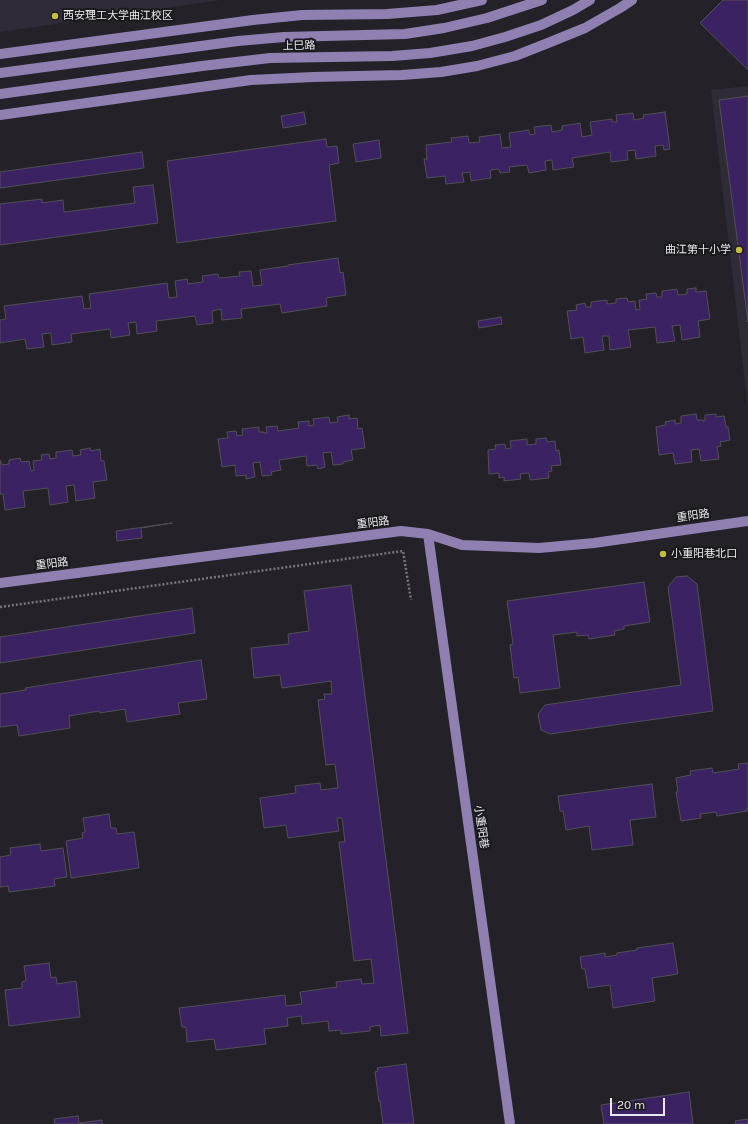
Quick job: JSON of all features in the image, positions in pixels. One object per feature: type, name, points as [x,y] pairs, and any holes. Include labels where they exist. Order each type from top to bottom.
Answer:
[{"type":"street","points":[[0,54],[253,20],[302,15],[387,14],[436,10],[482,0]]},
{"type":"street","name":"上巳路","points":[[0,73],[238,41],[284,37],[405,34],[444,28],[488,18],[542,0]]},
{"type":"street","name":"上巳路","points":[[0,94],[270,58],[392,56],[430,53],[472,46],[505,37],[541,24],[573,10],[590,0]]},
{"type":"street","points":[[0,116],[250,80],[313,76],[402,75],[441,72],[477,66],[515,56],[548,44],[585,28],[632,0]]},
{"type":"street","name":"重阳路","points":[[0,583],[401,531],[428,534],[462,545],[539,548],[594,543],[748,521]]},
{"type":"street","name":"小重阳巷","points":[[428,534],[510,1124]]},
{"type":"path","points":[[0,607],[403,551],[411,600]]},
{"type":"shaded area","name":"西安理工大学曲江校区","points":[[0,0],[221,0],[0,32]]},
{"type":"shaded area","name":"曲江第十小学","points":[[748,86],[748,409],[711,90]]},
{"type":"building","points":[[723,0],[748,0],[748,70],[700,23]]},
{"type":"building","points":[[748,96],[748,322],[719,100]]},
{"type":"building","points":[[304,112],[306,124],[283,128],[281,116]]},
{"type":"building","points":[[665,112],[670,149],[664,150],[663,145],[655,146],[656,156],[636,159],[635,150],[627,151],[628,160],[611,162],[610,152],[572,158],[574,167],[553,170],[552,160],[545,161],[546,170],[529,173],[527,165],[509,167],[510,172],[500,173],[499,169],[490,170],[491,178],[471,181],[470,172],[462,173],[464,182],[446,184],[445,176],[427,178],[424,159],[427,159],[426,145],[452,142],[451,138],[468,136],[469,143],[480,142],[479,137],[500,134],[502,148],[511,147],[509,133],[529,130],[530,135],[535,134],[534,127],[551,125],[552,132],[562,130],[562,126],[580,123],[582,137],[592,135],[590,122],[612,119],[612,122],[617,122],[616,115],[633,113],[634,120],[644,118],[643,115]]},
{"type":"building","points":[[326,139],[327,147],[337,146],[339,163],[329,165],[336,221],[177,243],[167,161]]},
{"type":"building","points":[[379,140],[381,158],[356,162],[353,144]]},
{"type":"building","points":[[142,152],[144,168],[0,188],[0,172]]},
{"type":"building","points":[[153,185],[158,223],[0,245],[0,204],[42,199],[42,203],[63,200],[64,212],[135,203],[133,187]]},
{"type":"building","points":[[338,258],[340,273],[343,272],[346,295],[326,298],[327,306],[282,313],[280,304],[241,309],[242,318],[222,320],[221,309],[212,311],[213,323],[197,325],[195,316],[156,321],[157,331],[137,334],[136,322],[128,323],[130,335],[111,338],[110,329],[71,334],[72,342],[52,345],[51,333],[42,334],[44,347],[27,349],[25,339],[0,343],[0,320],[6,319],[4,306],[82,296],[84,309],[91,308],[89,294],[167,283],[169,298],[177,297],[175,281],[187,279],[188,284],[203,282],[202,276],[218,274],[219,278],[240,276],[239,272],[251,271],[253,286],[262,285],[260,270]]},
{"type":"building","points":[[696,288],[696,292],[706,291],[710,319],[698,321],[700,337],[682,340],[680,325],[672,326],[675,341],[657,343],[655,327],[628,330],[631,347],[610,350],[609,336],[602,336],[604,350],[585,353],[583,337],[571,339],[567,311],[577,310],[576,305],[585,303],[586,307],[591,307],[591,302],[607,300],[607,304],[616,303],[616,299],[627,298],[628,302],[635,301],[636,310],[640,309],[639,300],[647,299],[646,294],[656,293],[657,297],[662,297],[662,291],[677,289],[678,295],[687,294],[687,289]]},
{"type":"building","points":[[501,317],[502,324],[479,328],[478,321]]},
{"type":"building","points":[[696,414],[697,420],[703,421],[705,421],[705,415],[716,414],[716,417],[724,416],[726,427],[728,427],[730,440],[720,442],[721,446],[717,447],[719,459],[701,461],[699,449],[691,450],[692,462],[675,464],[673,453],[659,455],[656,427],[666,425],[665,422],[675,420],[675,424],[681,423],[681,416]]},
{"type":"building","points":[[349,415],[349,419],[357,418],[358,429],[362,428],[365,448],[351,450],[353,460],[343,462],[343,464],[333,465],[331,452],[323,453],[325,467],[318,469],[317,465],[307,466],[306,456],[279,460],[281,470],[271,472],[272,475],[262,476],[260,462],[253,463],[255,477],[246,479],[246,475],[236,476],[235,465],[222,467],[218,439],[228,438],[227,432],[236,431],[237,436],[243,435],[242,429],[259,427],[259,432],[267,433],[266,427],[277,426],[278,431],[299,428],[298,422],[309,421],[309,426],[314,425],[313,419],[329,417],[330,423],[338,422],[337,417]]},
{"type":"building","points":[[546,438],[547,442],[555,441],[556,451],[559,450],[561,465],[551,466],[552,471],[548,472],[549,478],[530,480],[529,473],[520,474],[521,479],[504,481],[504,477],[499,478],[499,473],[489,474],[488,450],[496,449],[495,445],[505,444],[506,449],[511,448],[510,441],[527,439],[527,445],[536,444],[536,439]]},
{"type":"building","points":[[90,448],[91,451],[100,449],[101,461],[104,461],[107,480],[93,482],[95,498],[76,501],[74,485],[66,486],[68,502],[50,505],[48,488],[23,491],[25,507],[5,510],[3,494],[0,494],[0,460],[2,465],[9,464],[9,460],[20,458],[21,462],[29,461],[31,471],[34,470],[33,461],[42,460],[41,455],[49,454],[50,459],[56,458],[56,452],[72,450],[73,456],[81,455],[80,450]]},
{"type":"building","points":[[172,523],[141,528],[142,538],[117,541],[116,531]]},
{"type":"building","points":[[687,576],[697,584],[713,711],[550,734],[541,730],[538,714],[545,705],[681,685],[668,587],[676,577]]},
{"type":"building","points":[[644,582],[650,622],[624,626],[624,629],[614,631],[615,635],[589,639],[588,635],[577,636],[577,632],[553,635],[560,688],[520,693],[518,677],[514,678],[510,645],[513,644],[507,601]]},
{"type":"building","points":[[351,585],[408,1033],[381,1036],[380,1025],[370,1027],[370,1031],[341,1034],[341,1030],[329,1031],[328,1021],[302,1024],[301,1016],[287,1018],[288,1026],[264,1029],[266,1044],[216,1050],[214,1039],[187,1042],[186,1027],[182,1027],[179,1008],[285,995],[286,1006],[302,1004],[300,992],[337,987],[336,982],[361,979],[362,984],[374,983],[371,959],[354,961],[339,842],[345,842],[342,818],[337,818],[339,831],[288,838],[286,825],[264,828],[260,798],[296,793],[295,786],[320,783],[321,790],[338,788],[335,764],[326,765],[318,700],[325,699],[324,694],[332,694],[331,681],[282,688],[280,675],[254,678],[251,648],[289,644],[288,634],[309,631],[304,591]]},
{"type":"building","points":[[192,608],[195,633],[0,663],[0,637]]},
{"type":"building","points":[[201,660],[207,699],[178,703],[180,714],[127,722],[125,709],[100,713],[99,711],[69,716],[70,728],[19,736],[17,725],[0,727],[0,694],[26,690],[25,688]]},
{"type":"building","points":[[748,763],[747,811],[717,816],[716,812],[700,814],[701,818],[681,821],[676,792],[678,792],[676,778],[691,775],[690,771],[712,768],[713,773],[739,769],[738,764]]},
{"type":"building","points":[[652,784],[656,817],[630,820],[633,845],[592,850],[589,826],[566,830],[563,811],[560,811],[558,796]]},
{"type":"building","points":[[109,814],[111,828],[116,828],[117,834],[134,832],[139,868],[71,878],[66,841],[83,838],[82,833],[85,832],[83,818]]},
{"type":"building","points":[[40,844],[41,851],[63,848],[67,877],[54,879],[55,886],[9,892],[8,886],[0,887],[0,857],[11,855],[10,848]]},
{"type":"building","points":[[673,943],[678,974],[652,978],[655,1001],[613,1008],[610,985],[588,988],[585,969],[582,969],[580,957],[605,953],[605,957],[617,955],[617,953],[637,950],[637,948]]},
{"type":"building","points":[[49,963],[51,978],[56,977],[57,984],[76,981],[80,1017],[9,1026],[5,990],[22,988],[22,982],[26,981],[24,966]]},
{"type":"building","points":[[406,1064],[414,1124],[383,1124],[375,1072],[378,1071],[377,1068]]},
{"type":"building","points":[[689,1092],[693,1124],[604,1124],[601,1105]]},
{"type":"building","points":[[78,1116],[79,1123],[102,1120],[102,1124],[55,1124],[54,1119]]},
{"type":"building","points":[[748,1119],[748,1124],[736,1124],[735,1121]]},
{"type":"place","name":"西安理工大学曲江校区","points":[[55,16]]},
{"type":"place","name":"曲江第十小学","points":[[739,250]]},
{"type":"place","name":"小重阳巷北口","points":[[663,554]]}]
